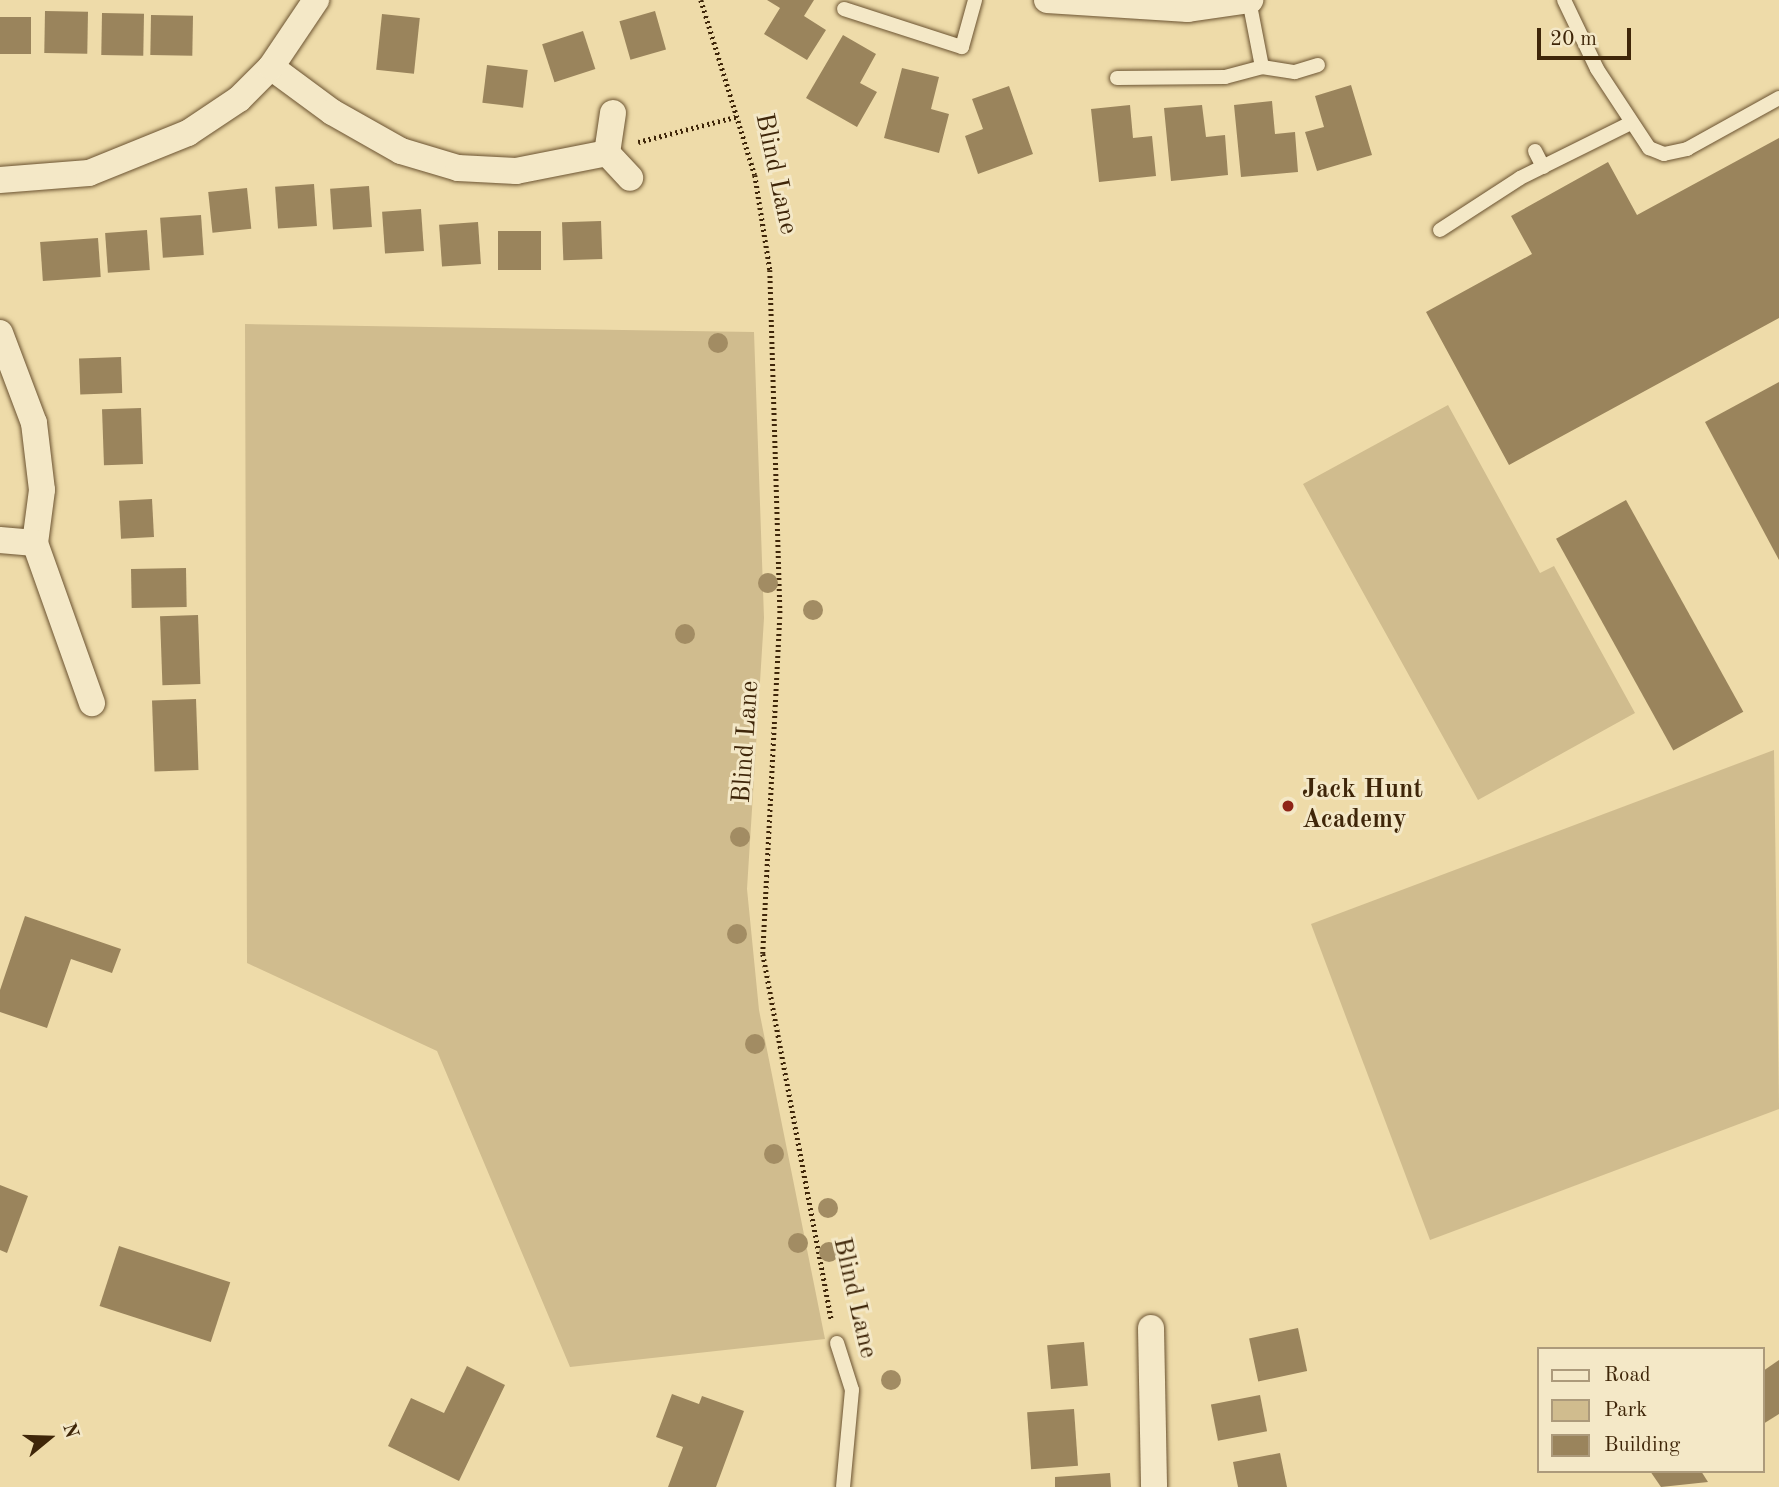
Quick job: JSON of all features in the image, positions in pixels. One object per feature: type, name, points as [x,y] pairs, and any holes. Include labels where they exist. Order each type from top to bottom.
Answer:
[{"type":"street","points":[[0,180],[89,173],[138,158],[239,99],[271,67],[316,0]]},
{"type":"street","points":[[1047,0],[1188,9],[1250,0]]},
{"type":"street","points":[[271,67],[332,112],[401,150],[458,168],[516,171],[618,149]]},
{"type":"street","points":[[613,113],[618,149],[630,178]]},
{"type":"street","points":[[0,332],[34,423],[42,490],[35,543],[92,703]]},
{"type":"street","points":[[0,540],[35,543]]},
{"type":"street","points":[[1151,1328],[1154,1487]]},
{"type":"lane","points":[[844,9],[962,47],[975,0]]},
{"type":"lane","points":[[1250,0],[1262,66]]},
{"type":"lane","points":[[1567,0],[1629,124],[1649,148],[1664,154],[1687,149],[1779,97]]},
{"type":"lane","points":[[1117,78],[1226,76],[1262,66],[1295,72],[1318,65]]},
{"type":"lane","points":[[1440,230],[1543,167],[1629,124]]},
{"type":"lane","points":[[1535,151],[1543,167]]},
{"type":"lane","name":"Blind Lane","points":[[837,1343],[852,1390],[843,1487]]},
{"type":"path","name":"Blind Lane","points":[[701,0],[739,116],[770,270],[780,617],[763,954],[792,1137],[837,1343]]},
{"type":"path","points":[[618,149],[739,116]]},
{"type":"green space","points":[[245,324],[754,332],[764,618],[747,889],[759,1010],[825,1339],[570,1367],[437,1051],[247,963]]},
{"type":"green space","points":[[1448,405],[1540,573],[1554,566],[1635,713],[1478,800],[1303,484]]},
{"type":"green space","points":[[1774,750],[1779,1109],[1430,1240],[1311,924]]},
{"type":"building","points":[[767,0],[814,0],[804,16],[826,30],[807,60],[764,34],[780,8]]},
{"type":"building","points":[[45,11],[88,12],[87,54],[44,53]]},
{"type":"building","points":[[655,11],[666,49],[630,60],[619,21]]},
{"type":"building","points":[[102,13],[144,14],[143,56],[101,55]]},
{"type":"building","points":[[382,14],[420,18],[414,74],[376,70]]},
{"type":"building","points":[[151,15],[193,16],[192,56],[150,55]]},
{"type":"building","points":[[0,17],[31,17],[31,54],[0,54]]},
{"type":"building","points":[[583,31],[595,69],[554,82],[542,44]]},
{"type":"building","points":[[843,35],[876,54],[860,83],[877,92],[857,127],[806,98]]},
{"type":"building","points":[[487,65],[528,70],[523,108],[482,103]]},
{"type":"building","points":[[902,68],[939,77],[931,109],[949,114],[939,153],[884,138]]},
{"type":"building","points":[[1351,85],[1372,155],[1317,171],[1305,132],[1324,127],[1315,96]]},
{"type":"building","points":[[1009,86],[1033,154],[978,174],[965,136],[983,129],[972,99]]},
{"type":"building","points":[[1272,101],[1275,134],[1295,132],[1298,172],[1241,177],[1234,105]]},
{"type":"building","points":[[1130,105],[1133,138],[1152,136],[1156,176],[1099,182],[1091,109]]},
{"type":"building","points":[[1202,105],[1206,137],[1225,135],[1228,175],[1171,181],[1164,108]]},
{"type":"building","points":[[1779,138],[1779,318],[1509,465],[1426,312],[1532,254],[1511,216],[1608,162],[1637,215]]},
{"type":"building","points":[[314,184],[317,226],[278,229],[275,187]]},
{"type":"building","points":[[369,186],[372,227],[333,230],[330,189]]},
{"type":"building","points":[[247,188],[251,229],[212,233],[208,192]]},
{"type":"building","points":[[421,209],[424,251],[385,254],[382,212]]},
{"type":"building","points":[[201,215],[204,255],[163,258],[160,218]]},
{"type":"building","points":[[601,221],[602,259],[563,260],[562,222]]},
{"type":"building","points":[[478,222],[481,264],[442,267],[439,225]]},
{"type":"building","points":[[147,230],[150,270],[108,273],[105,233]]},
{"type":"building","points":[[498,231],[541,231],[541,270],[498,270]]},
{"type":"building","points":[[98,238],[101,277],[43,281],[40,242]]},
{"type":"building","points":[[121,357],[122,393],[80,394],[79,358]]},
{"type":"building","points":[[1779,382],[1779,560],[1705,422]]},
{"type":"building","points":[[141,408],[143,464],[104,465],[102,409]]},
{"type":"building","points":[[152,499],[154,537],[121,539],[119,501]]},
{"type":"building","points":[[1626,500],[1743,712],[1673,750],[1556,539]]},
{"type":"building","points":[[186,568],[187,607],[132,608],[131,569]]},
{"type":"building","points":[[198,615],[200,684],[162,685],[160,616]]},
{"type":"building","points":[[196,699],[198,770],[155,771],[152,701]]},
{"type":"building","points":[[25,916],[121,949],[112,973],[71,959],[47,1028],[0,1012],[0,990]]},
{"type":"building","points":[[0,1185],[28,1196],[7,1253],[0,1250]]},
{"type":"building","points":[[119,1246],[230,1282],[211,1342],[100,1306]]},
{"type":"building","points":[[1298,1328],[1307,1371],[1258,1381],[1249,1338]]},
{"type":"building","points":[[1084,1342],[1088,1386],[1051,1389],[1047,1345]]},
{"type":"building","points":[[1779,1360],[1779,1414],[1765,1423],[1765,1370]]},
{"type":"building","points":[[467,1366],[505,1385],[459,1481],[388,1446],[411,1398],[444,1413]]},
{"type":"building","points":[[672,1394],[699,1404],[702,1396],[744,1411],[716,1487],[668,1487],[683,1447],[656,1437]]},
{"type":"building","points":[[1260,1395],[1267,1431],[1218,1441],[1211,1405]]},
{"type":"building","points":[[1074,1409],[1078,1466],[1031,1469],[1027,1412]]},
{"type":"building","points":[[1280,1453],[1287,1487],[1238,1487],[1233,1462]]},
{"type":"building","points":[[1110,1473],[1111,1487],[1055,1487],[1055,1477]]},
{"type":"building","points":[[1651,1473],[1702,1473],[1708,1482],[1661,1487]]},
{"type":"place","name":"Jack Hunt Academy","points":[[1288,806]]}]
